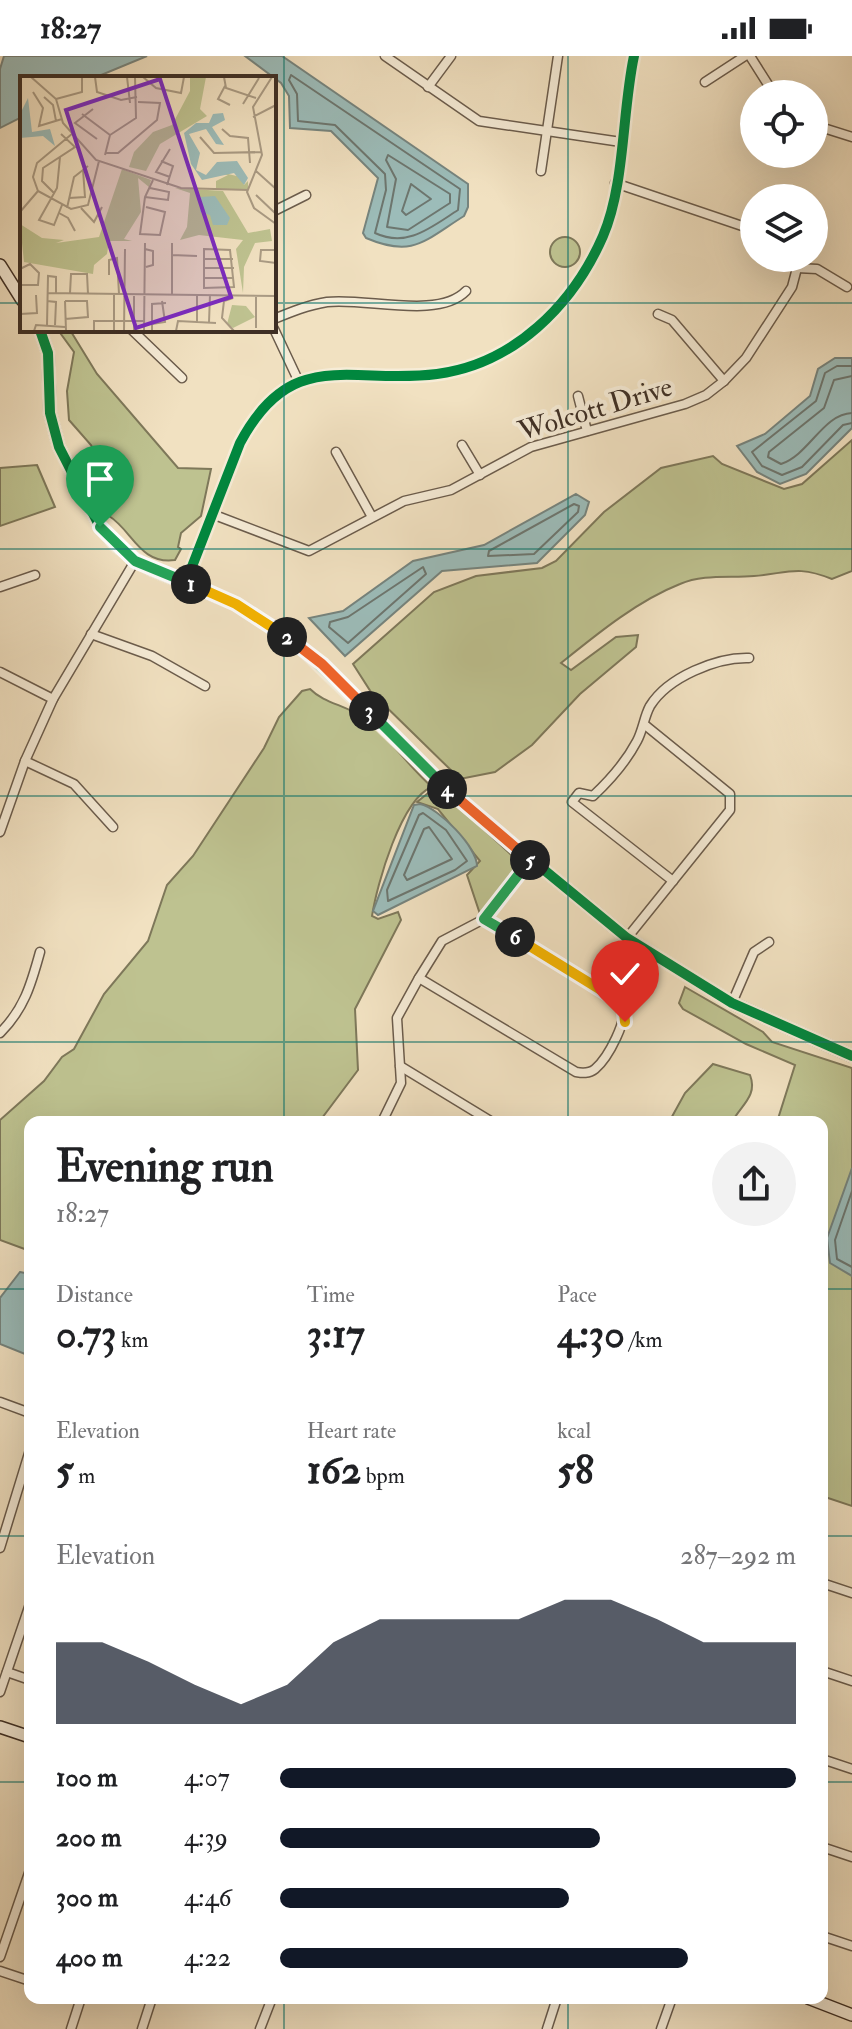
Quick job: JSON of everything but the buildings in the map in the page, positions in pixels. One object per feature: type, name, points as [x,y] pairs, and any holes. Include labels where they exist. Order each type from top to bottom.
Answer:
[{"type":"street","points":[[385,56],[479,121],[621,142]]},
{"type":"street","points":[[428,87],[451,56]]},
{"type":"street","points":[[541,171],[558,56]]},
{"type":"street","points":[[186,582],[250,424],[272,399],[299,382],[340,372],[399,377],[440,374],[479,363],[516,344],[555,313],[584,275],[605,232],[634,56]]},
{"type":"street","points":[[705,82],[748,56],[764,80]]},
{"type":"street","points":[[828,129],[852,137]]},
{"type":"street","points":[[615,183],[740,225]]},
{"type":"street","points":[[276,210],[306,195]]},
{"type":"street","points":[[0,265],[20,297]]},
{"type":"street","name":"Wolcott Drive","points":[[212,514],[309,551],[404,501],[451,490],[531,447],[685,404],[724,381],[746,358],[792,287],[796,272]]},
{"type":"street","points":[[822,272],[847,287]]},
{"type":"street","points":[[276,318],[328,302],[416,306],[457,300],[466,291]]},
{"type":"street","points":[[658,314],[672,320],[724,381]]},
{"type":"street","points":[[41,332],[48,353],[50,413],[59,447],[100,527],[135,561],[236,604],[322,664],[453,795],[627,938],[732,1003],[852,1056]]},
{"type":"street","points":[[134,332],[182,378]]},
{"type":"street","points":[[275,332],[299,382]]},
{"type":"street","points":[[578,396],[587,431]]},
{"type":"street","points":[[462,445],[480,475]]},
{"type":"street","points":[[336,452],[372,517]]},
{"type":"street","points":[[0,832],[25,761],[53,699],[135,561]]},
{"type":"street","points":[[0,587],[35,575]]},
{"type":"street","points":[[91,634],[152,656],[205,686]]},
{"type":"street","points":[[673,881],[572,802],[579,793],[593,796],[601,788],[636,744],[652,702],[678,681],[727,658],[749,658]]},
{"type":"street","points":[[0,672],[53,699]]},
{"type":"street","points":[[627,938],[730,810],[732,803],[730,794],[645,725]]},
{"type":"street","points":[[25,761],[74,784],[113,827]]},
{"type":"street","points":[[386,1116],[398,1095],[397,1018],[419,978],[442,941],[484,919],[531,860]]},
{"type":"street","points":[[419,978],[576,1072],[586,1074],[595,1070],[625,1022],[623,1003],[484,919]]},
{"type":"street","points":[[732,1003],[754,952],[769,942]]},
{"type":"street","points":[[0,1033],[16,1018],[28,995],[40,952]]},
{"type":"street","points":[[400,1066],[482,1116]]},
{"type":"street","points":[[0,1402],[24,1411]]},
{"type":"street","points":[[0,1546],[24,1469]]},
{"type":"street","points":[[828,1585],[852,1593]]},
{"type":"street","points":[[0,1692],[24,1622]]},
{"type":"street","points":[[7,1672],[24,1678]]},
{"type":"street","points":[[828,1673],[852,1681]]},
{"type":"street","points":[[0,1727],[24,1735]]},
{"type":"street","points":[[828,1761],[852,1769]]},
{"type":"street","points":[[828,1849],[852,1857]]},
{"type":"street","points":[[0,1957],[24,1887]]},
{"type":"street","points":[[828,1938],[852,1946]]},
{"type":"street","points":[[0,1971],[24,1979]]},
{"type":"street","points":[[71,2029],[79,2004]]},
{"type":"street","points":[[142,2029],[150,2004]]},
{"type":"street","points":[[260,2029],[270,2004]]},
{"type":"street","points":[[547,2029],[555,2004]]},
{"type":"street","points":[[661,2029],[670,2004]]},
{"type":"street","points":[[824,2004],[852,2015]]},
{"type":"green space","points":[[565,237],[576,241],[580,252],[576,263],[565,267],[554,263],[550,252],[554,241]]},
{"type":"green space","points":[[59,332],[71,332],[97,374],[178,468],[211,469],[201,516],[181,533],[178,547],[181,549],[175,560],[163,560],[145,552],[109,516],[105,476],[100,462],[91,445],[69,420],[67,391],[74,352]]},
{"type":"green space","points":[[852,440],[852,571],[832,579],[801,571],[698,579],[648,599],[561,663],[571,670],[616,637],[638,635],[636,647],[580,694],[532,745],[495,772],[460,779],[371,692],[353,664],[434,592],[476,576],[542,568],[556,561],[604,512],[661,468],[713,456],[722,464],[784,489],[802,484]]},
{"type":"green space","points":[[37,465],[55,507],[0,526],[0,468]]},
{"type":"green space","points":[[310,689],[365,719],[432,787],[410,808],[392,844],[379,884],[372,916],[378,919],[398,912],[401,920],[355,1009],[358,1070],[324,1116],[24,1116],[24,1249],[0,1240],[0,1120],[44,1081],[62,1057],[74,1049],[104,994],[148,941],[167,885],[193,856],[264,748],[279,717],[302,691]]},
{"type":"green space","points":[[437,786],[519,862],[518,870],[480,914],[467,875],[480,861],[438,809],[417,802]]},
{"type":"green space","points":[[685,987],[763,1032],[772,1042],[852,1068],[852,1506],[828,1498],[828,1116],[779,1116],[795,1065],[746,1044],[683,1009],[679,1003]]},
{"type":"green space","points":[[713,1064],[750,1075],[752,1082],[750,1095],[736,1116],[672,1116],[685,1093]]},
{"type":"water","points":[[4,56],[147,56],[99,76],[20,76],[20,118],[0,128],[0,69]]},
{"type":"water","points":[[245,56],[282,56],[468,184],[468,207],[464,216],[418,244],[396,247],[366,238],[363,233],[378,178],[331,131],[290,128],[289,96],[276,76]]},
{"type":"water","points":[[835,358],[852,358],[852,428],[806,474],[780,484],[757,472],[737,446],[765,434],[810,396],[818,369]]},
{"type":"water","points":[[576,494],[589,502],[585,515],[537,563],[442,571],[345,656],[309,618],[343,611],[413,561],[484,545]]},
{"type":"water","points":[[420,804],[456,829],[471,849],[477,866],[378,915],[373,911],[414,805]]},
{"type":"water","points":[[852,1168],[852,1276],[830,1263],[828,1235]]},
{"type":"water","points":[[20,1272],[24,1273],[24,1354],[0,1344],[0,1298]]},
{"type":"cycle path","points":[[186,582],[240,443],[260,412],[281,392],[303,381],[326,376],[406,376],[465,368],[515,344],[558,307],[590,261],[610,216],[634,56]]},
{"type":"cycle path","points":[[41,332],[48,353],[50,413],[59,447],[100,527],[115,545],[152,570],[236,604],[300,647],[453,795],[627,938],[732,1003],[852,1056]]},
{"type":"route","points":[[100,527],[115,545],[135,561],[236,604],[300,647],[322,664],[453,795],[531,860],[484,919],[623,1003],[625,1022]]}]
